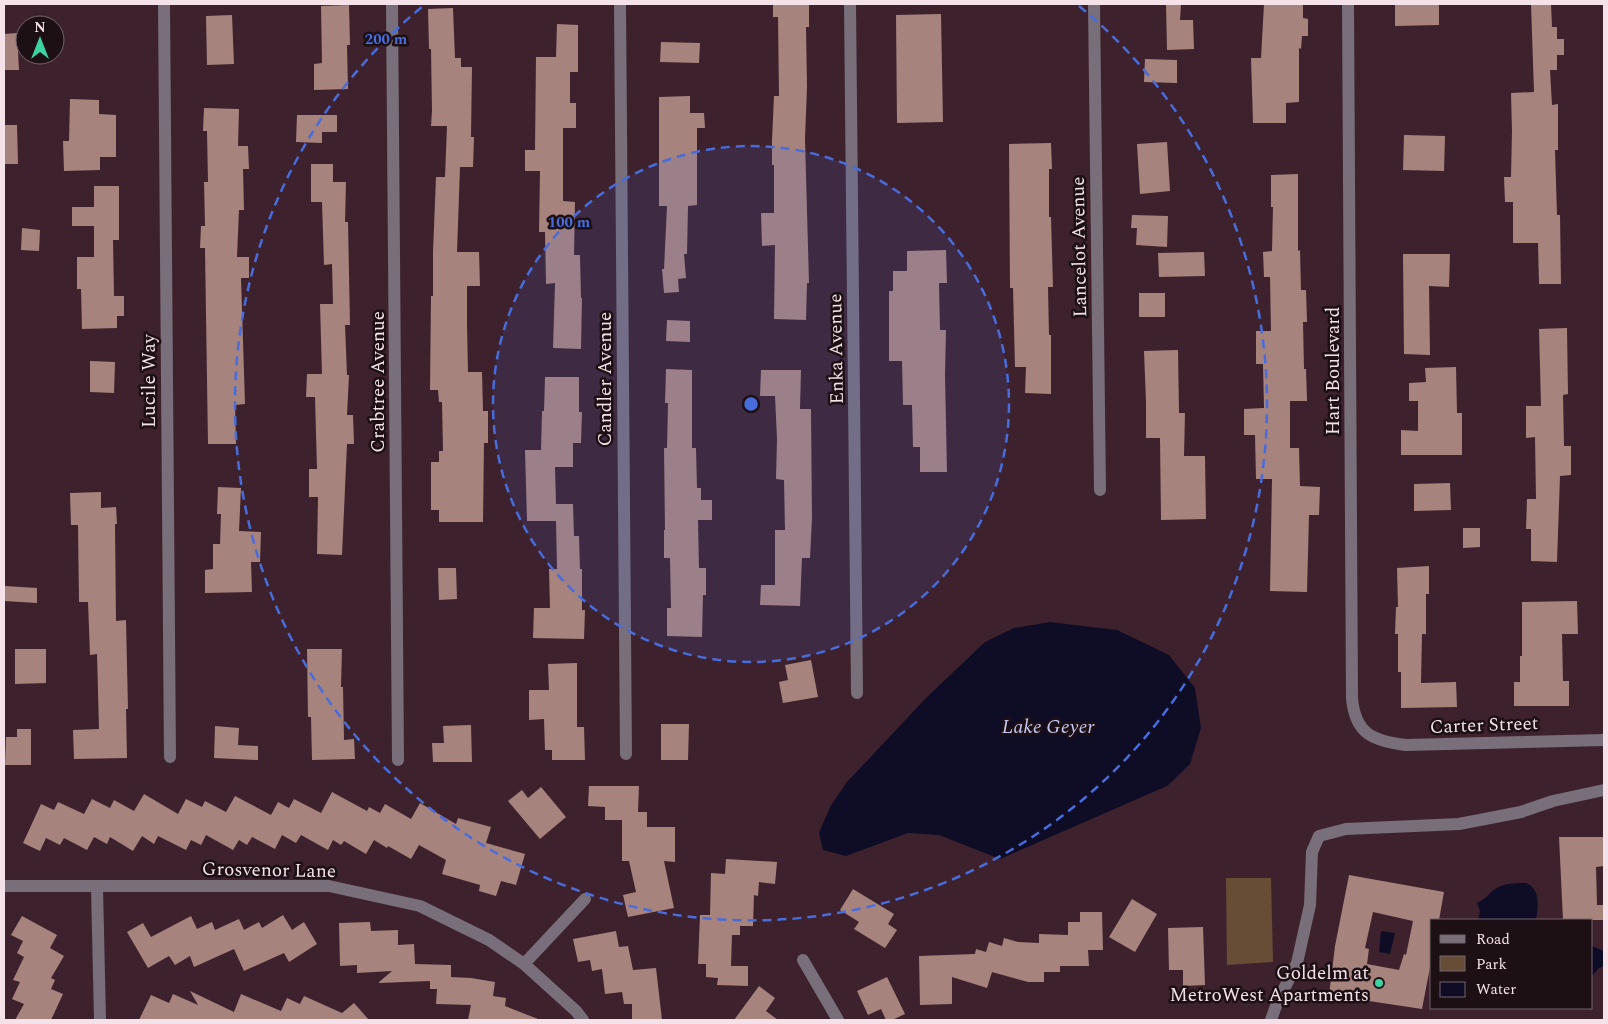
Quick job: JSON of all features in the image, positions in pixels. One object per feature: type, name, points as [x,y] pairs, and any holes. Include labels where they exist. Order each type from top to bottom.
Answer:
[{"type":"street","name":"Lucile Way","points":[[164,4],[170,757]]},
{"type":"street","name":"Crabtree Avenue","points":[[392,4],[398,760]]},
{"type":"street","name":"Candler Avenue","points":[[620,4],[626,754]]},
{"type":"street","name":"Enka Avenue","points":[[850,4],[857,693]]},
{"type":"street","name":"Lancelot Avenue","points":[[1094,4],[1100,490]]},
{"type":"street","name":"Hart Boulevard","points":[[1348,4],[1352,698],[1357,722],[1366,734]]},
{"type":"street","name":"Carter Street","points":[[1366,734],[1377,740],[1406,745],[1604,740]]},
{"type":"street","points":[[1271,1020],[1277,1003],[1297,963],[1310,905],[1312,852],[1319,836],[1346,829],[1459,824],[1521,812],[1553,801],[1604,790]]},
{"type":"street","name":"Grosvenor Lane","points":[[4,886],[329,886],[420,906],[489,940],[524,964],[576,1011],[583,1020]]},
{"type":"street","points":[[98,887],[100,1020]]},
{"type":"street","points":[[524,964],[585,899]]},
{"type":"street","points":[[803,960],[838,1020]]},
{"type":"green space","points":[[1226,878],[1271,878],[1273,962],[1227,965]]},
{"type":"water","name":"Lake Geyer","points":[[1050,622],[1117,630],[1169,655],[1195,688],[1201,728],[1190,764],[1167,786],[1000,859],[939,835],[908,833],[846,856],[823,850],[819,833],[831,805],[847,782],[927,697],[985,642],[1014,628]]},
{"type":"water","points":[[1526,883],[1534,889],[1538,904],[1536,919],[1478,919],[1480,911],[1477,903],[1498,887]]},
{"type":"water","points":[[1381,931],[1395,933],[1390,954],[1379,952]]},
{"type":"water","points":[[1593,946],[1604,951],[1604,966],[1599,968],[1593,975]]},
{"type":"building","points":[[773,4],[809,4],[809,27],[806,27],[807,87],[805,139],[809,283],[807,283],[806,320],[774,319],[775,245],[762,246],[761,213],[774,213],[772,140],[774,96],[779,96],[778,17],[773,17]]},
{"type":"building","points":[[1166,4],[1181,4],[1180,20],[1193,20],[1194,49],[1167,50]]},
{"type":"building","points":[[1264,4],[1303,4],[1303,18],[1308,19],[1308,36],[1302,36],[1301,49],[1299,48],[1299,102],[1286,103],[1286,123],[1253,123],[1251,58],[1261,58]]},
{"type":"building","points":[[1395,4],[1439,4],[1439,25],[1395,26]]},
{"type":"building","points":[[1531,4],[1551,4],[1552,27],[1557,27],[1557,39],[1564,39],[1564,55],[1557,55],[1557,70],[1550,70],[1552,105],[1558,104],[1558,150],[1555,150],[1557,215],[1560,215],[1561,284],[1539,284],[1538,243],[1513,243],[1513,202],[1505,202],[1504,177],[1511,177],[1511,93],[1534,92]]},
{"type":"building","points":[[349,5],[350,45],[347,45],[348,89],[314,90],[314,64],[322,63],[321,6]]},
{"type":"building","points":[[453,8],[455,58],[461,58],[461,67],[472,67],[471,137],[474,137],[473,167],[460,167],[457,252],[479,252],[480,286],[467,286],[467,324],[468,372],[482,372],[483,411],[488,411],[488,443],[484,443],[483,522],[439,522],[439,510],[431,510],[431,462],[439,462],[439,451],[443,451],[442,402],[439,402],[438,390],[430,390],[431,296],[433,296],[436,177],[445,177],[447,126],[431,126],[431,49],[429,49],[428,9]]},
{"type":"building","points":[[941,14],[943,122],[897,123],[896,15]]},
{"type":"building","points":[[232,15],[234,64],[207,65],[206,16]]},
{"type":"building","points":[[557,24],[578,25],[578,72],[570,72],[570,103],[576,103],[576,128],[563,128],[563,201],[575,202],[574,255],[580,255],[582,298],[581,349],[553,348],[555,283],[546,284],[545,232],[539,232],[540,171],[525,171],[525,150],[535,150],[536,57],[556,57]]},
{"type":"building","points":[[15,33],[15,65],[19,65],[19,70],[4,70],[4,34]]},
{"type":"building","points":[[661,42],[700,43],[699,63],[660,62]]},
{"type":"building","points":[[1145,59],[1177,60],[1177,83],[1144,82]]},
{"type":"building","points":[[690,96],[690,113],[704,113],[705,128],[697,128],[697,205],[688,206],[687,254],[684,254],[686,278],[678,279],[679,292],[664,293],[662,269],[664,269],[667,206],[659,206],[659,97]]},
{"type":"building","points":[[70,99],[99,100],[99,114],[116,115],[116,157],[100,157],[100,170],[64,171],[63,141],[69,141]]},
{"type":"building","points":[[204,108],[239,109],[238,146],[248,146],[249,169],[243,169],[244,210],[239,210],[237,257],[249,257],[249,278],[241,278],[245,404],[235,405],[236,444],[208,444],[205,248],[200,248],[201,226],[205,226],[204,182],[208,182],[207,131],[203,131]]},
{"type":"building","points":[[297,115],[337,115],[337,132],[322,132],[322,143],[296,142]]},
{"type":"building","points":[[4,125],[17,125],[18,164],[4,164]]},
{"type":"building","points":[[1404,135],[1445,136],[1444,171],[1403,170]]},
{"type":"building","points":[[1167,142],[1170,191],[1140,194],[1137,144]]},
{"type":"building","points":[[1051,143],[1052,169],[1049,169],[1049,217],[1051,217],[1053,287],[1048,287],[1049,335],[1051,335],[1051,394],[1025,393],[1026,367],[1015,367],[1013,288],[1010,288],[1009,144]]},
{"type":"building","points":[[311,164],[333,164],[333,182],[346,182],[345,222],[348,222],[350,325],[345,325],[347,375],[349,375],[347,415],[353,415],[354,444],[347,444],[342,555],[317,554],[318,497],[309,497],[309,469],[317,469],[315,397],[306,397],[307,374],[322,374],[320,304],[333,304],[332,264],[324,265],[322,202],[311,202]]},
{"type":"building","points":[[1298,174],[1298,251],[1300,250],[1301,290],[1306,290],[1307,322],[1303,322],[1307,401],[1290,401],[1290,448],[1299,448],[1300,486],[1320,487],[1319,515],[1309,515],[1307,592],[1270,591],[1272,479],[1256,479],[1255,435],[1244,435],[1244,409],[1264,408],[1263,364],[1256,364],[1256,331],[1271,331],[1270,277],[1264,277],[1263,252],[1272,251],[1273,207],[1271,207],[1271,175]]},
{"type":"building","points":[[94,186],[119,186],[119,240],[113,240],[114,296],[124,296],[124,316],[117,316],[117,328],[82,329],[81,289],[77,289],[77,257],[94,257],[94,226],[72,226],[72,207],[94,207]]},
{"type":"building","points":[[1132,215],[1168,216],[1167,247],[1136,245],[1137,228],[1131,228]]},
{"type":"building","points":[[22,228],[40,230],[39,251],[21,250]]},
{"type":"building","points":[[946,250],[947,283],[939,283],[940,330],[946,330],[947,472],[920,472],[920,447],[913,447],[912,405],[903,405],[902,361],[889,361],[889,291],[893,291],[893,271],[907,271],[907,251]]},
{"type":"building","points":[[1204,252],[1205,276],[1159,277],[1158,253]]},
{"type":"building","points":[[1403,254],[1450,254],[1449,287],[1429,286],[1430,355],[1404,354]]},
{"type":"building","points":[[1139,293],[1165,293],[1165,317],[1139,317]]},
{"type":"building","points":[[667,320],[690,321],[690,342],[666,341]]},
{"type":"building","points":[[1567,328],[1568,394],[1563,395],[1564,446],[1571,446],[1571,475],[1560,476],[1557,562],[1531,561],[1531,529],[1526,529],[1527,499],[1536,499],[1535,437],[1526,438],[1526,406],[1541,406],[1539,329]]},
{"type":"building","points":[[1178,350],[1179,413],[1185,413],[1184,456],[1205,456],[1206,519],[1161,520],[1160,438],[1146,438],[1144,351]]},
{"type":"building","points":[[90,361],[115,362],[114,393],[90,392]]},
{"type":"building","points":[[1456,367],[1457,413],[1462,413],[1462,455],[1401,455],[1401,430],[1418,431],[1418,401],[1409,401],[1409,383],[1426,382],[1425,368]]},
{"type":"building","points":[[666,369],[692,370],[692,448],[696,448],[697,488],[701,488],[701,500],[712,500],[712,520],[698,520],[699,568],[706,568],[706,595],[703,595],[702,637],[667,636],[667,608],[671,608],[670,558],[664,558],[664,448],[667,448],[668,403],[665,403]]},
{"type":"building","points":[[761,370],[801,370],[800,409],[811,409],[812,518],[810,558],[802,558],[800,606],[760,605],[761,585],[775,585],[775,530],[785,530],[784,480],[776,479],[775,396],[760,396]]},
{"type":"building","points":[[545,377],[579,377],[579,412],[582,412],[581,443],[573,443],[573,467],[555,467],[556,504],[573,504],[574,536],[579,536],[580,569],[582,569],[582,610],[585,610],[584,639],[533,638],[534,608],[550,608],[549,569],[557,569],[556,521],[527,521],[525,450],[541,450]]},
{"type":"building","points":[[1450,483],[1451,510],[1414,511],[1414,484]]},
{"type":"building","points":[[218,487],[241,488],[239,531],[261,532],[260,562],[251,562],[252,592],[205,593],[205,570],[213,569],[213,544],[220,544],[221,514],[217,514]]},
{"type":"building","points":[[101,492],[101,508],[116,507],[116,621],[126,620],[127,758],[74,759],[73,730],[99,729],[97,654],[90,655],[88,602],[79,602],[78,525],[71,525],[70,493]]},
{"type":"building","points":[[1463,528],[1480,528],[1480,547],[1463,548]]},
{"type":"building","points":[[1429,566],[1429,594],[1426,594],[1426,634],[1422,634],[1421,683],[1456,682],[1457,707],[1401,708],[1401,672],[1398,672],[1398,634],[1395,634],[1396,607],[1398,607],[1397,568]]},
{"type":"building","points":[[438,568],[456,568],[457,599],[439,600]]},
{"type":"building","points":[[5,586],[37,588],[37,603],[4,601]]},
{"type":"building","points":[[1577,601],[1578,634],[1562,634],[1563,681],[1569,681],[1569,706],[1514,706],[1514,682],[1520,682],[1520,656],[1522,656],[1522,602]]},
{"type":"building","points":[[15,649],[46,649],[46,683],[15,684]]},
{"type":"building","points":[[307,649],[342,649],[341,687],[343,687],[344,740],[354,739],[355,759],[312,760],[311,717],[308,717]]},
{"type":"building","points":[[811,660],[818,697],[783,703],[779,682],[788,680],[785,665]]},
{"type":"building","points":[[577,663],[577,727],[584,727],[585,760],[552,760],[552,750],[545,750],[544,719],[529,720],[529,690],[549,690],[548,664]]},
{"type":"building","points":[[661,724],[689,724],[688,760],[661,760]]},
{"type":"building","points":[[471,725],[472,762],[433,762],[432,743],[444,743],[443,726]]},
{"type":"building","points":[[215,726],[239,728],[238,745],[258,746],[258,760],[214,758]]},
{"type":"building","points":[[17,729],[31,729],[31,765],[5,765],[6,737],[17,737]]},
{"type":"building","points":[[589,786],[639,786],[638,812],[647,812],[647,827],[675,827],[675,862],[664,861],[674,908],[628,917],[623,895],[636,892],[629,861],[622,861],[622,820],[605,820],[605,807],[588,806]]},
{"type":"building","points":[[541,787],[566,817],[540,839],[508,801],[522,790],[528,798]]},
{"type":"building","points":[[332,792],[367,811],[369,807],[380,813],[385,804],[411,819],[420,803],[456,824],[458,818],[491,827],[486,843],[525,854],[516,885],[501,881],[496,896],[479,891],[480,885],[442,874],[446,860],[419,845],[411,859],[374,840],[366,854],[344,841],[341,845],[333,840],[328,850],[301,835],[296,843],[282,835],[275,849],[252,837],[247,845],[239,840],[233,850],[206,835],[201,845],[191,840],[186,850],[158,836],[154,844],[142,836],[133,851],[110,837],[107,844],[94,837],[87,850],[64,838],[60,845],[46,838],[40,851],[23,843],[41,804],[54,810],[58,802],[84,814],[92,799],[110,808],[114,800],[134,811],[144,794],[178,814],[186,799],[202,807],[205,801],[226,812],[235,796],[271,815],[278,802],[289,808],[294,799],[321,813]]},
{"type":"building","points":[[1559,837],[1604,837],[1604,866],[1596,867],[1597,905],[1604,905],[1604,920],[1563,919]]},
{"type":"building","points":[[726,859],[777,862],[775,884],[759,882],[758,896],[754,895],[753,926],[740,926],[740,935],[732,935],[731,966],[748,966],[748,986],[717,985],[718,978],[706,977],[706,964],[698,964],[700,915],[710,915],[711,873],[725,874]]},
{"type":"building","points":[[1349,875],[1444,892],[1439,919],[1430,919],[1430,967],[1422,1009],[1329,995],[1335,946]],"holes":[[[1373,912],[1413,921],[1406,955],[1404,954],[1399,970],[1367,964],[1369,949],[1365,948]]]},
{"type":"building","points":[[853,889],[894,914],[888,924],[897,930],[885,948],[854,929],[859,922],[840,910]]},
{"type":"building","points":[[1132,899],[1157,914],[1135,952],[1109,937]]},
{"type":"building","points":[[1080,912],[1102,912],[1103,950],[1088,950],[1089,966],[1060,966],[1060,972],[1044,972],[1044,982],[1028,982],[992,972],[987,988],[952,977],[952,1004],[920,1005],[919,956],[975,954],[976,949],[986,952],[989,942],[1002,946],[1004,938],[1018,942],[1039,943],[1039,934],[1068,935],[1068,922],[1080,922]]},
{"type":"building","points":[[283,915],[292,930],[304,922],[317,944],[289,962],[284,953],[244,971],[234,949],[194,967],[190,956],[175,965],[169,956],[148,968],[127,932],[143,923],[151,937],[191,916],[197,929],[212,922],[215,930],[239,919],[244,930],[259,922],[262,928]]},
{"type":"building","points":[[22,916],[57,935],[50,948],[64,956],[51,978],[55,980],[51,989],[63,994],[51,1020],[15,1020],[24,1004],[12,999],[20,982],[13,980],[24,957],[17,953],[23,941],[11,935]]},
{"type":"building","points":[[370,922],[371,931],[398,930],[398,945],[414,944],[415,964],[451,965],[451,977],[495,982],[493,996],[506,998],[505,1006],[538,1020],[468,1020],[471,1005],[436,1004],[437,989],[430,989],[430,981],[378,983],[392,971],[357,973],[357,965],[340,966],[339,923]]},
{"type":"building","points":[[1203,927],[1205,985],[1183,986],[1183,970],[1169,970],[1168,928]]},
{"type":"building","points":[[616,931],[619,947],[628,946],[633,970],[656,968],[662,1020],[632,1020],[632,1004],[624,1004],[622,992],[605,994],[602,969],[592,971],[590,960],[578,962],[573,939]]},
{"type":"building","points":[[887,977],[905,1014],[892,1020],[886,1020],[881,1009],[868,1015],[857,991]]},
{"type":"building","points":[[759,986],[775,998],[766,1011],[778,1020],[734,1020]]},
{"type":"building","points":[[190,991],[234,1012],[241,994],[281,1011],[287,998],[300,1004],[304,996],[342,1013],[354,1003],[369,1020],[139,1020],[151,995],[169,1003],[173,994],[198,1005]]},
{"type":"place","name":"Goldelm at MetroWest Apartments","points":[[1379,983]]}]
